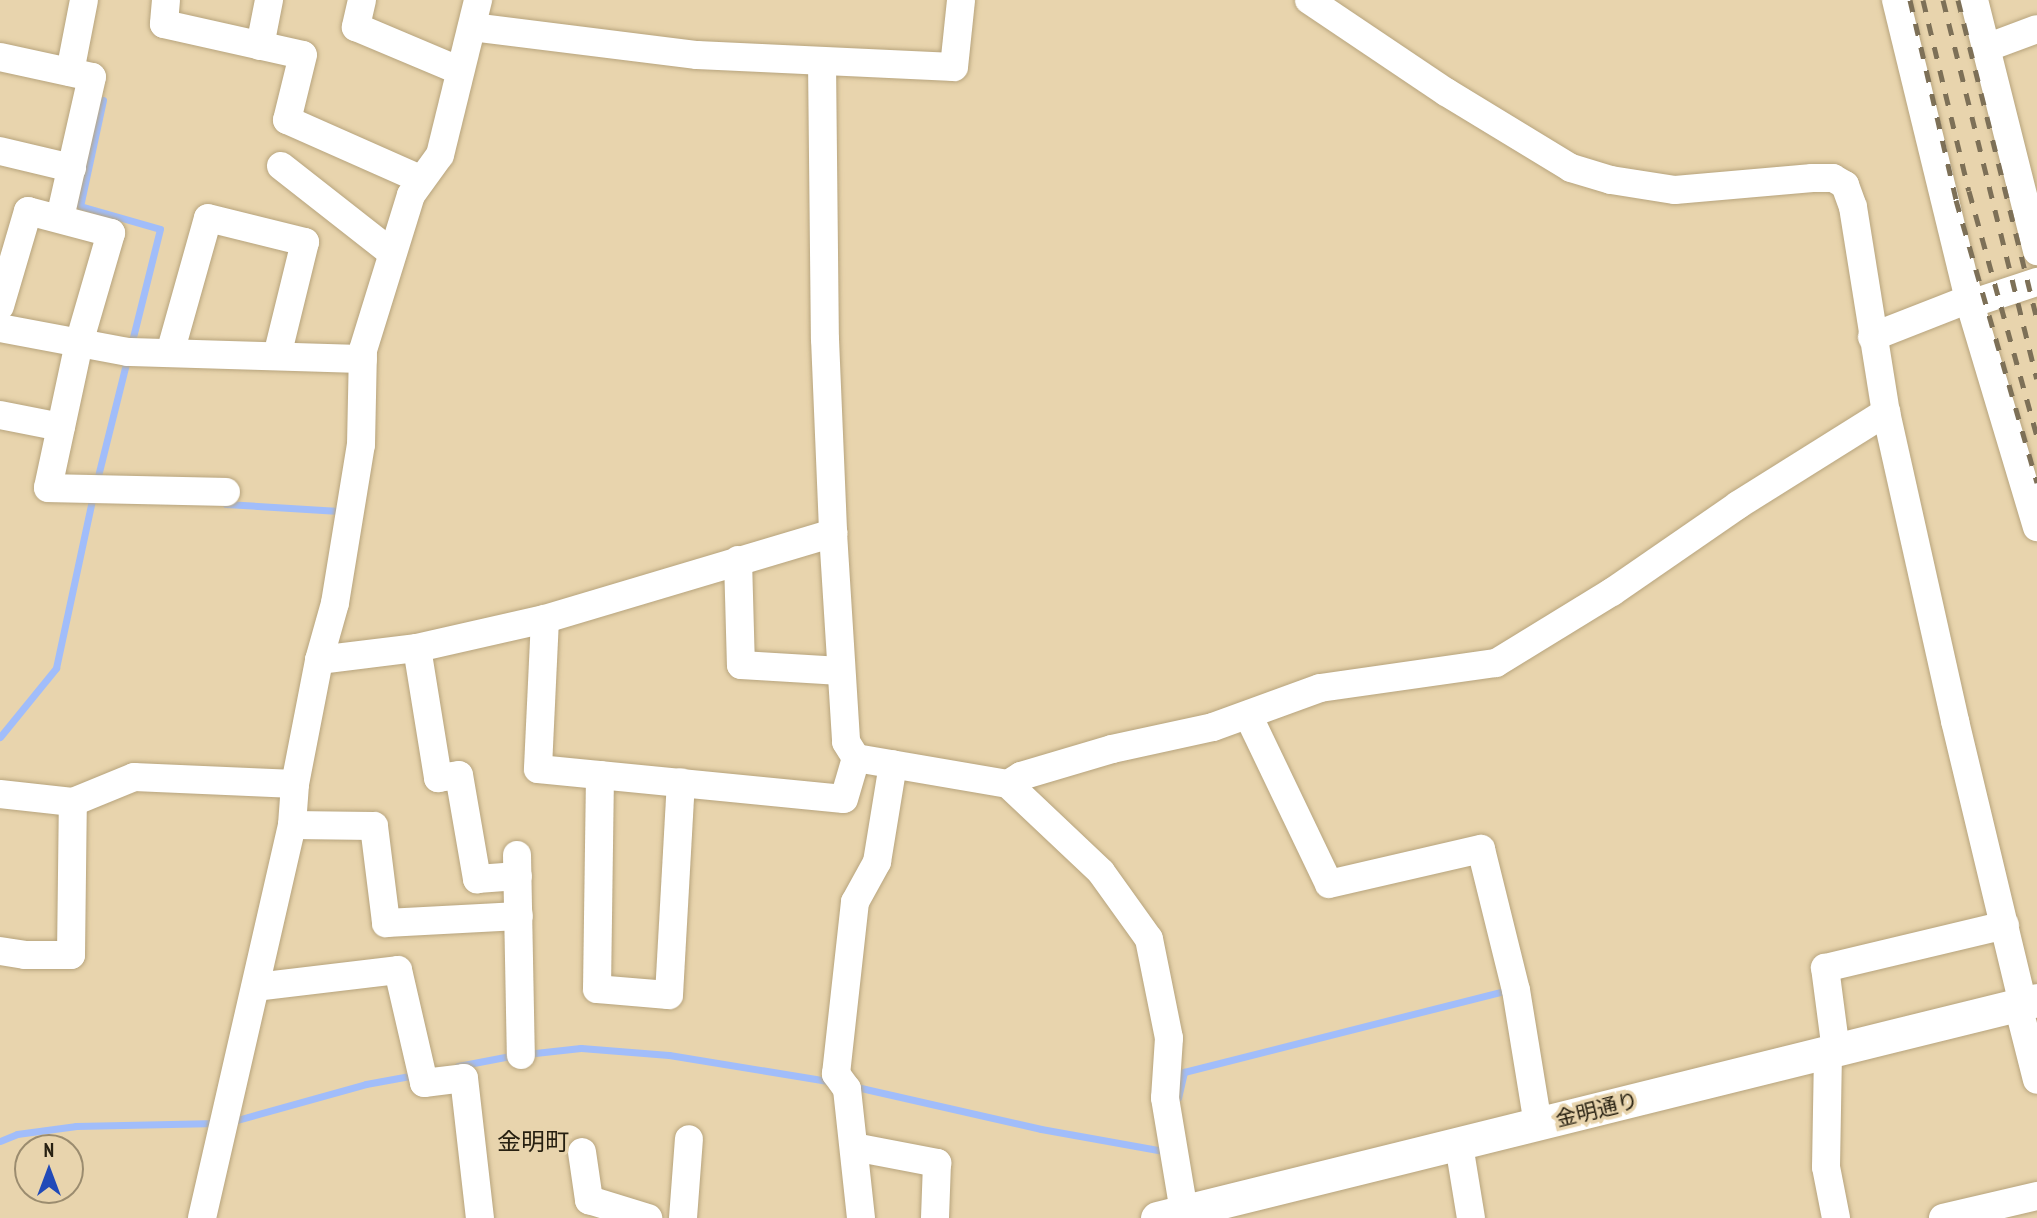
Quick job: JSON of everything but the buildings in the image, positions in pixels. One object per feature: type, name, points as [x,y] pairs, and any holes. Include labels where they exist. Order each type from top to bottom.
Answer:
[{"type":"street","points":[[70,72],[84,0]]},
{"type":"street","points":[[166,0],[164,24],[303,55],[287,120],[420,179]]},
{"type":"street","points":[[260,46],[269,0]]},
{"type":"street","points":[[362,0],[356,27],[460,71]]},
{"type":"street","points":[[202,1218],[292,825],[295,785],[319,660],[335,603],[361,444],[363,359],[411,195],[420,179],[440,155],[475,13],[697,55],[954,67],[961,0]]},
{"type":"street","points":[[1309,0],[1464,103],[1571,168],[1611,180],[1675,190],[1833,178],[1845,185],[1853,207],[1886,412],[1955,721],[2026,1003],[2037,1080]]},
{"type":"street","points":[[1896,0],[1969,302],[2037,527]]},
{"type":"street","points":[[1975,0],[2037,251]]},
{"type":"street","points":[[1986,48],[2037,29]]},
{"type":"street","points":[[0,57],[92,78],[60,218]]},
{"type":"street","points":[[545,619],[538,769],[844,799],[856,758],[846,742],[833,533],[825,339],[822,61]]},
{"type":"street","points":[[0,151],[72,168]]},
{"type":"street","points":[[281,166],[392,253]]},
{"type":"street","points":[[0,306],[28,211],[111,233],[79,343],[48,488],[226,492]]},
{"type":"street","points":[[170,353],[208,218],[305,242],[277,356]]},
{"type":"street","points":[[1872,337],[1969,302],[2037,282]]},
{"type":"street","points":[[0,328],[128,352],[363,359]]},
{"type":"street","points":[[1007,784],[1021,776],[1099,753],[1179,736],[1248,715],[1320,688],[1496,663],[1612,592],[1738,505],[1886,412]]},
{"type":"street","points":[[0,415],[61,426]]},
{"type":"street","points":[[319,660],[417,648],[545,619],[833,533]]},
{"type":"street","points":[[738,560],[741,665],[841,671]]},
{"type":"street","points":[[417,648],[438,778],[459,775],[477,878],[517,865],[521,1055]]},
{"type":"street","points":[[1248,715],[1329,884],[1480,849],[1516,989],[1538,1125]]},
{"type":"street","points":[[856,758],[1007,784],[1101,872],[1149,939],[1169,1038],[1165,1098],[1175,1216]]},
{"type":"street","points":[[861,1218],[847,1089],[836,1074],[855,902],[877,862],[893,764]]},
{"type":"street","points":[[600,775],[597,989],[669,995],[681,782]]},
{"type":"street","points":[[0,794],[73,803],[134,777],[295,785]]},
{"type":"street","points":[[0,951],[25,955],[71,955],[73,803]]},
{"type":"street","points":[[292,825],[374,826],[386,923],[519,916]]},
{"type":"street","points":[[1836,1218],[1826,1157],[1832,1052],[1825,968],[2005,925]]},
{"type":"street","points":[[256,987],[398,970],[424,1083],[464,1078],[480,1218]]},
{"type":"street","name":"金明通り","points":[[1175,1216],[2026,1003]]},
{"type":"street","points":[[683,1218],[689,1139]]},
{"type":"street","points":[[1459,1145],[1471,1218]]},
{"type":"street","points":[[854,1147],[937,1163],[935,1218]]},
{"type":"street","points":[[582,1152],[589,1200],[648,1218]]},
{"type":"street","points":[[1943,1218],[2037,1196]]},
{"type":"waterway","points":[[103,100],[80,206],[160,229],[131,345]]},
{"type":"waterway","points":[[96,484],[128,356]]},
{"type":"waterway","points":[[0,737],[56,668],[93,496]]},
{"type":"waterway","points":[[226,504],[339,511]]},
{"type":"waterway","points":[[1178,1098],[1184,1072],[1505,991]]},
{"type":"waterway","points":[[526,1054],[581,1048],[669,1055],[834,1082]]},
{"type":"waterway","points":[[458,1066],[515,1055]]},
{"type":"waterway","points":[[230,1122],[366,1084],[415,1075]]},
{"type":"waterway","points":[[852,1086],[1041,1129],[1169,1152]]},
{"type":"waterway","points":[[0,1141],[17,1134],[76,1126],[218,1123]]},
{"type":"railway","points":[[1910,0],[1956,200],[2037,483]]},
{"type":"railway","points":[[1923,0],[1969,191],[2037,437]]},
{"type":"railway","points":[[1943,0],[2037,379]]},
{"type":"railway","points":[[1958,0],[2037,320]]},
{"type":"district","name":"金明町","points":[[533,1142]]}]
